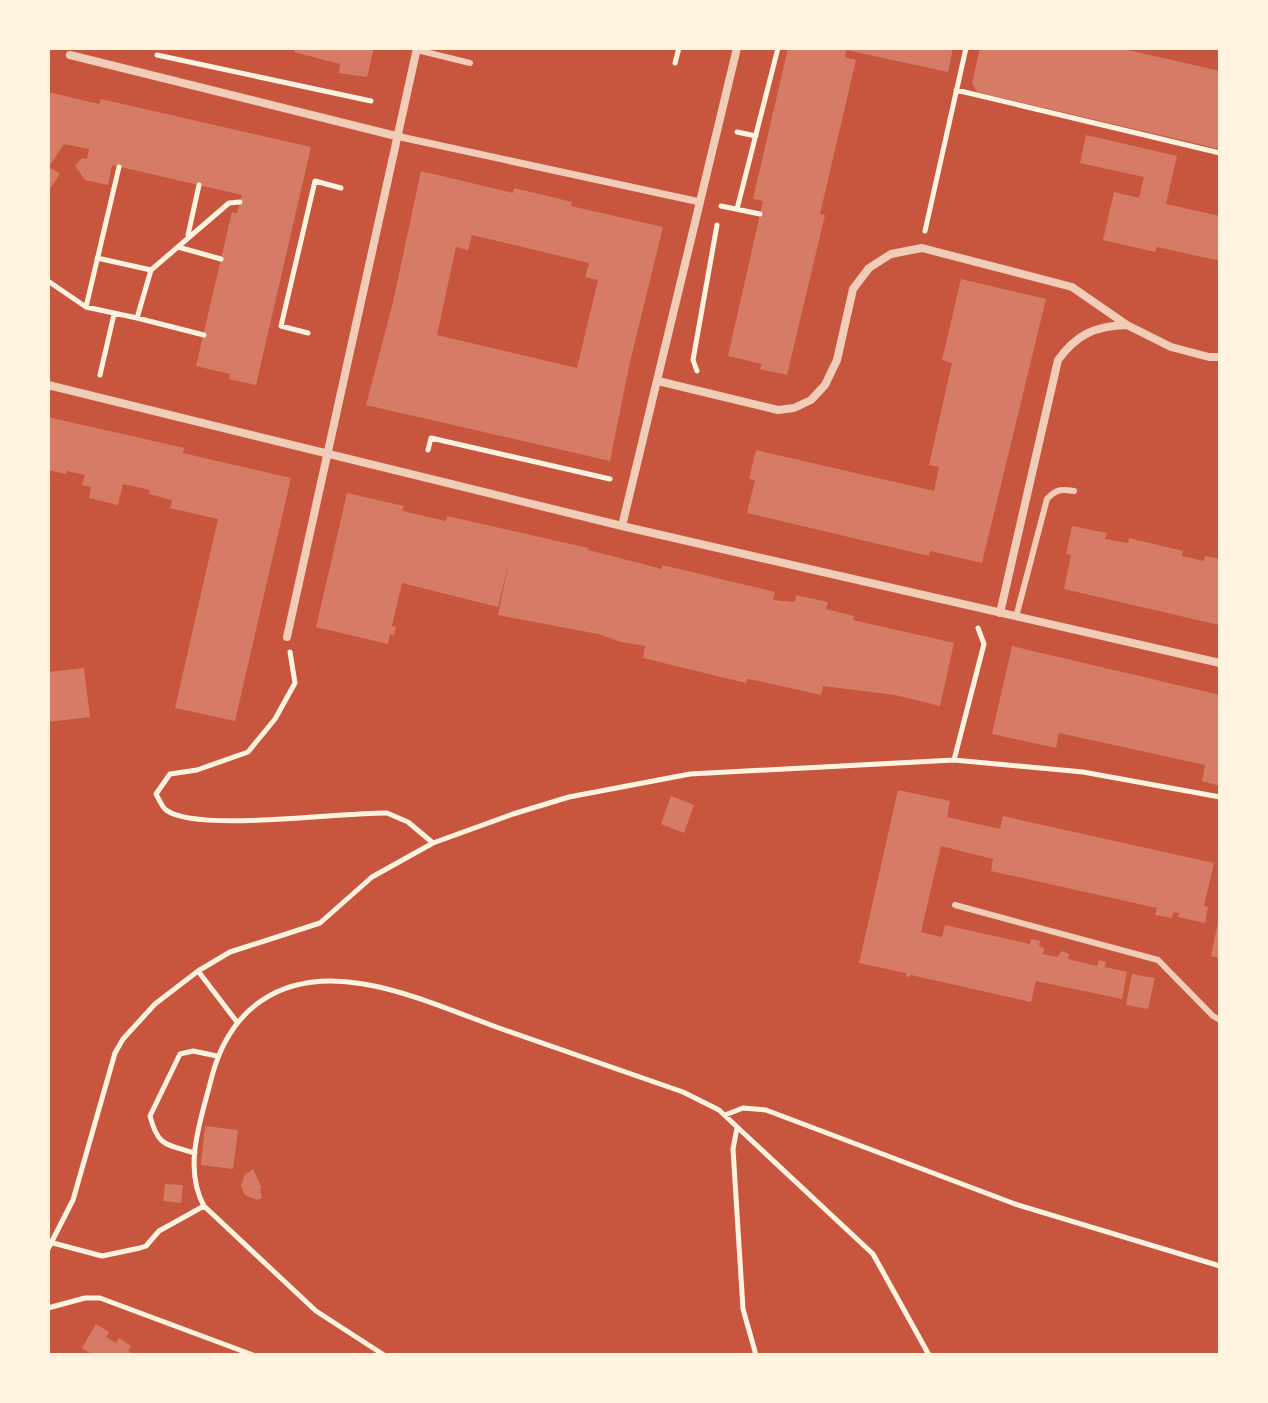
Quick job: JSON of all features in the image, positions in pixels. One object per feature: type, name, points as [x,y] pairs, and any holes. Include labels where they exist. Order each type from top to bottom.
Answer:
[{"type":"street","points":[[622,526],[737,48]]},
{"type":"street","points":[[287,637],[417,49]]},
{"type":"street","points":[[70,55],[396,136],[700,202]]},
{"type":"street","points":[[658,381],[778,410],[794,408],[811,400],[825,385],[837,360],[853,289],[869,268],[891,254],[922,248],[1072,287],[1127,325],[1171,347],[1220,357]]},
{"type":"street","points":[[1000,613],[1058,360],[1068,346],[1093,330],[1103,325],[1127,325]]},
{"type":"street","points":[[48,385],[622,526],[1220,663]]},
{"type":"lane","points":[[417,49],[470,63]]},
{"type":"lane","points":[[1016,617],[1047,499],[1060,489],[1074,491]]},
{"type":"lane","points":[[955,905],[1158,960],[1220,1020]]},
{"type":"path","points":[[675,63],[679,48]]},
{"type":"path","points":[[737,209],[778,48]]},
{"type":"path","points":[[922,248],[966,48]]},
{"type":"path","points":[[144,52],[371,101]]},
{"type":"path","points":[[956,90],[1220,153]]},
{"type":"path","points":[[734,147],[740,118]]},
{"type":"path","points":[[737,132],[756,136]]},
{"type":"path","points":[[86,307],[119,167]]},
{"type":"path","points":[[308,333],[281,326],[315,181],[341,188]]},
{"type":"path","points":[[188,237],[199,185]]},
{"type":"path","points":[[697,371],[693,360],[708,264],[724,191]]},
{"type":"path","points":[[137,318],[151,270],[229,203],[240,202]]},
{"type":"path","points":[[721,206],[760,214]]},
{"type":"path","points":[[177,246],[221,259]]},
{"type":"path","points":[[97,258],[151,270]]},
{"type":"path","points":[[48,281],[86,307],[204,335]]},
{"type":"path","points":[[100,375],[114,314]]},
{"type":"path","points":[[428,450],[431,438],[610,479]]},
{"type":"path","points":[[954,760],[984,644],[978,628]]},
{"type":"path","points":[[292,660],[295,683],[275,719],[248,752],[197,770],[170,774],[156,794],[165,809],[185,818],[225,821],[387,813],[408,822],[433,843]]},
{"type":"path","points":[[48,1249],[73,1200],[110,1066],[123,1039],[135,1025],[155,1004],[198,971],[243,945],[320,923],[372,877],[433,843],[569,797],[690,774],[954,760],[1083,772],[1220,797]]},
{"type":"path","points":[[198,971],[237,1022]]},
{"type":"path","points":[[384,1355],[316,1311],[204,1206],[194,1179],[195,1153],[217,1056],[237,1022],[252,1007],[287,986],[337,981],[391,990],[698,1097],[738,1127],[879,1260],[929,1355]]},
{"type":"path","points":[[195,1153],[164,1143],[155,1136],[150,1116],[180,1054],[193,1051],[217,1056]]},
{"type":"path","points":[[724,1115],[743,1108],[766,1110],[1015,1204],[1220,1266]]},
{"type":"path","points":[[738,1127],[733,1149],[743,1309],[756,1355]]},
{"type":"path","points":[[53,1243],[102,1256],[140,1248],[146,1246],[159,1231],[204,1206]]},
{"type":"path","points":[[48,1308],[85,1298],[100,1298],[253,1355]]},
{"type":"building","points":[[295,48],[374,48],[367,77],[339,73],[340,64],[294,52]]},
{"type":"building","points":[[788,48],[953,48],[948,72],[846,50],[845,57],[856,60],[820,214],[825,215],[787,375],[760,369],[762,364],[728,356],[763,201],[753,199]]},
{"type":"building","points":[[980,48],[1119,48],[1220,71],[1220,149],[977,92],[972,83]]},
{"type":"building","points":[[48,92],[99,104],[101,99],[311,147],[256,385],[229,379],[230,374],[196,366],[232,212],[237,213],[242,195],[112,165],[108,185],[85,180],[75,166],[82,158],[87,159],[89,149],[64,144],[49,167],[60,174],[48,192]]},
{"type":"building","points":[[1086,135],[1177,156],[1166,204],[1220,216],[1220,261],[1157,247],[1155,252],[1103,240],[1114,192],[1139,198],[1144,177],[1080,163]]},
{"type":"building","points":[[421,171],[513,193],[514,188],[572,202],[571,206],[663,227],[610,461],[366,405],[393,302]],"holes":[[[472,235],[589,263],[585,277],[598,280],[577,368],[437,335],[456,247],[468,250]]]},
{"type":"building","points":[[961,279],[1046,299],[982,563],[930,551],[929,556],[747,513],[755,480],[749,479],[756,450],[934,491],[939,467],[929,465],[952,363],[942,360]]},
{"type":"building","points":[[48,417],[184,448],[183,453],[291,478],[235,721],[175,708],[218,519],[170,508],[172,500],[149,494],[150,490],[123,484],[118,505],[89,498],[91,487],[82,485],[85,475],[48,470]]},
{"type":"building","points":[[347,493],[404,506],[402,511],[446,521],[447,516],[588,548],[662,569],[662,565],[775,592],[773,600],[795,602],[796,595],[828,602],[826,609],[854,616],[853,620],[954,643],[940,706],[895,695],[823,686],[821,695],[754,680],[747,679],[746,683],[643,658],[645,646],[498,615],[509,561],[498,607],[402,583],[392,626],[396,627],[394,635],[390,634],[388,644],[316,627]]},
{"type":"building","points":[[1072,526],[1107,533],[1105,539],[1128,543],[1129,538],[1183,551],[1182,556],[1204,561],[1205,556],[1220,559],[1219,625],[1064,589],[1071,555],[1066,554]]},
{"type":"building","points":[[1012,646],[1220,695],[1220,786],[1202,781],[1205,765],[1059,733],[1056,748],[992,734]]},
{"type":"building","points":[[84,668],[90,717],[48,722],[48,672]]},
{"type":"building","points":[[898,790],[950,801],[947,817],[1000,829],[1003,816],[1214,863],[1204,906],[1208,907],[1205,923],[1178,917],[1179,913],[1174,912],[1172,918],[1155,915],[1157,908],[991,871],[993,859],[941,846],[921,932],[942,937],[945,925],[1030,944],[1031,939],[1040,941],[1043,954],[1057,957],[1062,951],[1069,954],[1068,959],[1097,966],[1099,960],[1106,962],[1105,967],[1127,972],[1122,999],[1036,981],[1031,1002],[859,963]]},
{"type":"building","points":[[671,796],[694,805],[684,833],[661,824]]},
{"type":"building","points":[[1220,917],[1220,958],[1211,956]]},
{"type":"building","points":[[1132,974],[1155,978],[1148,1009],[1126,1005]]},
{"type":"building","points":[[205,1126],[238,1130],[233,1169],[201,1165]]},
{"type":"building","points":[[253,1169],[262,1188],[262,1198],[257,1200],[245,1195],[241,1186],[245,1174]]},
{"type":"building","points":[[165,1184],[183,1185],[181,1203],[163,1201]]},
{"type":"building","points":[[96,1324],[109,1332],[106,1337],[116,1343],[119,1338],[131,1346],[128,1351],[135,1355],[93,1355],[82,1348]]}]
